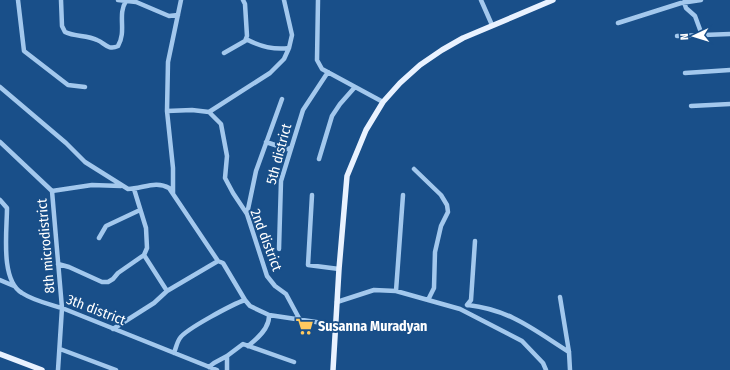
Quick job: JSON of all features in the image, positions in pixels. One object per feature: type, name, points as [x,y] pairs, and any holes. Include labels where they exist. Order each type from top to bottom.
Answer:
[{"type":"main road","points":[[333,370],[339,269],[347,176],[366,130],[384,102],[400,83],[420,65],[442,50],[464,38],[553,0]]},
{"type":"main road","points":[[0,354],[42,370]]},
{"type":"street","points":[[18,0],[24,52],[68,85],[85,86]]},
{"type":"street","points":[[61,0],[62,26],[65,32],[97,39],[106,46],[113,48],[118,46],[122,37],[121,15],[128,1]]},
{"type":"street","points":[[118,0],[136,2],[169,16],[178,15]]},
{"type":"street","points":[[173,193],[173,168],[167,111],[168,62],[181,0]]},
{"type":"street","points":[[224,53],[245,41],[245,8],[243,0]]},
{"type":"street","points":[[167,111],[192,110],[209,112],[270,74],[284,59],[289,48],[292,35],[284,0]]},
{"type":"street","points":[[318,0],[317,60],[322,69],[384,102]]},
{"type":"street","points":[[481,0],[492,25]]},
{"type":"street","points":[[618,22],[684,2],[701,0]]},
{"type":"street","points":[[684,2],[686,8],[695,16],[702,35]]},
{"type":"street","points":[[677,36],[730,34]]},
{"type":"street","points":[[246,38],[257,44],[282,49],[289,48]]},
{"type":"street","points":[[685,72],[730,70]]},
{"type":"street","name":"5th district","points":[[278,249],[281,181],[303,110],[328,72]]},
{"type":"street","points":[[0,87],[66,143],[85,162],[122,186],[128,189],[134,189],[155,184],[164,185],[169,188],[218,261],[223,263],[250,306],[269,315],[336,324]]},
{"type":"street","points":[[318,159],[332,116],[355,87]]},
{"type":"street","points":[[247,214],[256,171],[282,99]]},
{"type":"street","points":[[691,106],[730,104]]},
{"type":"street","name":"2nd district","points":[[209,112],[221,124],[227,156],[226,178],[232,193],[247,214],[267,276],[275,286],[286,294],[300,320]]},
{"type":"street","name":"8th microdistrict","points":[[0,142],[52,191],[62,308],[58,370]]},
{"type":"street","points":[[266,142],[291,148]]},
{"type":"street","points":[[414,169],[441,194],[447,205],[448,212],[441,226],[435,252],[434,288],[428,300]]},
{"type":"street","points":[[52,191],[92,185],[122,186]]},
{"type":"street","points":[[58,264],[69,267],[102,282],[108,282],[114,279],[118,273],[144,255],[147,248],[146,228],[134,189]]},
{"type":"street","points":[[312,195],[308,265],[339,269]]},
{"type":"street","points":[[396,291],[403,195]]},
{"type":"street","points":[[0,200],[7,208],[7,264],[10,279],[14,286]]},
{"type":"street","points":[[98,238],[106,226],[140,210]]},
{"type":"street","points":[[460,309],[468,305],[471,300],[475,241]]},
{"type":"street","points":[[144,255],[167,291]]},
{"type":"street","points":[[114,329],[154,303],[167,291],[218,261]]},
{"type":"street","name":"3th district","points":[[0,280],[14,286],[24,295],[144,340],[216,370]]},
{"type":"street","points":[[338,302],[374,290],[396,291],[460,309],[522,341],[543,363],[546,370]]},
{"type":"street","points":[[560,297],[569,352],[570,370]]},
{"type":"street","points":[[174,353],[176,344],[180,337],[206,320],[238,302],[245,300]]},
{"type":"street","points":[[468,305],[485,307],[504,313],[531,326],[569,352]]},
{"type":"street","points":[[248,346],[262,333],[268,324],[269,315]]},
{"type":"street","points":[[209,367],[243,344],[294,362]]},
{"type":"street","points":[[60,349],[116,370]]},
{"type":"street","points":[[226,356],[226,370]]},
{"type":"place","name":"Susanna Muradyan","points":[[305,326]]}]
